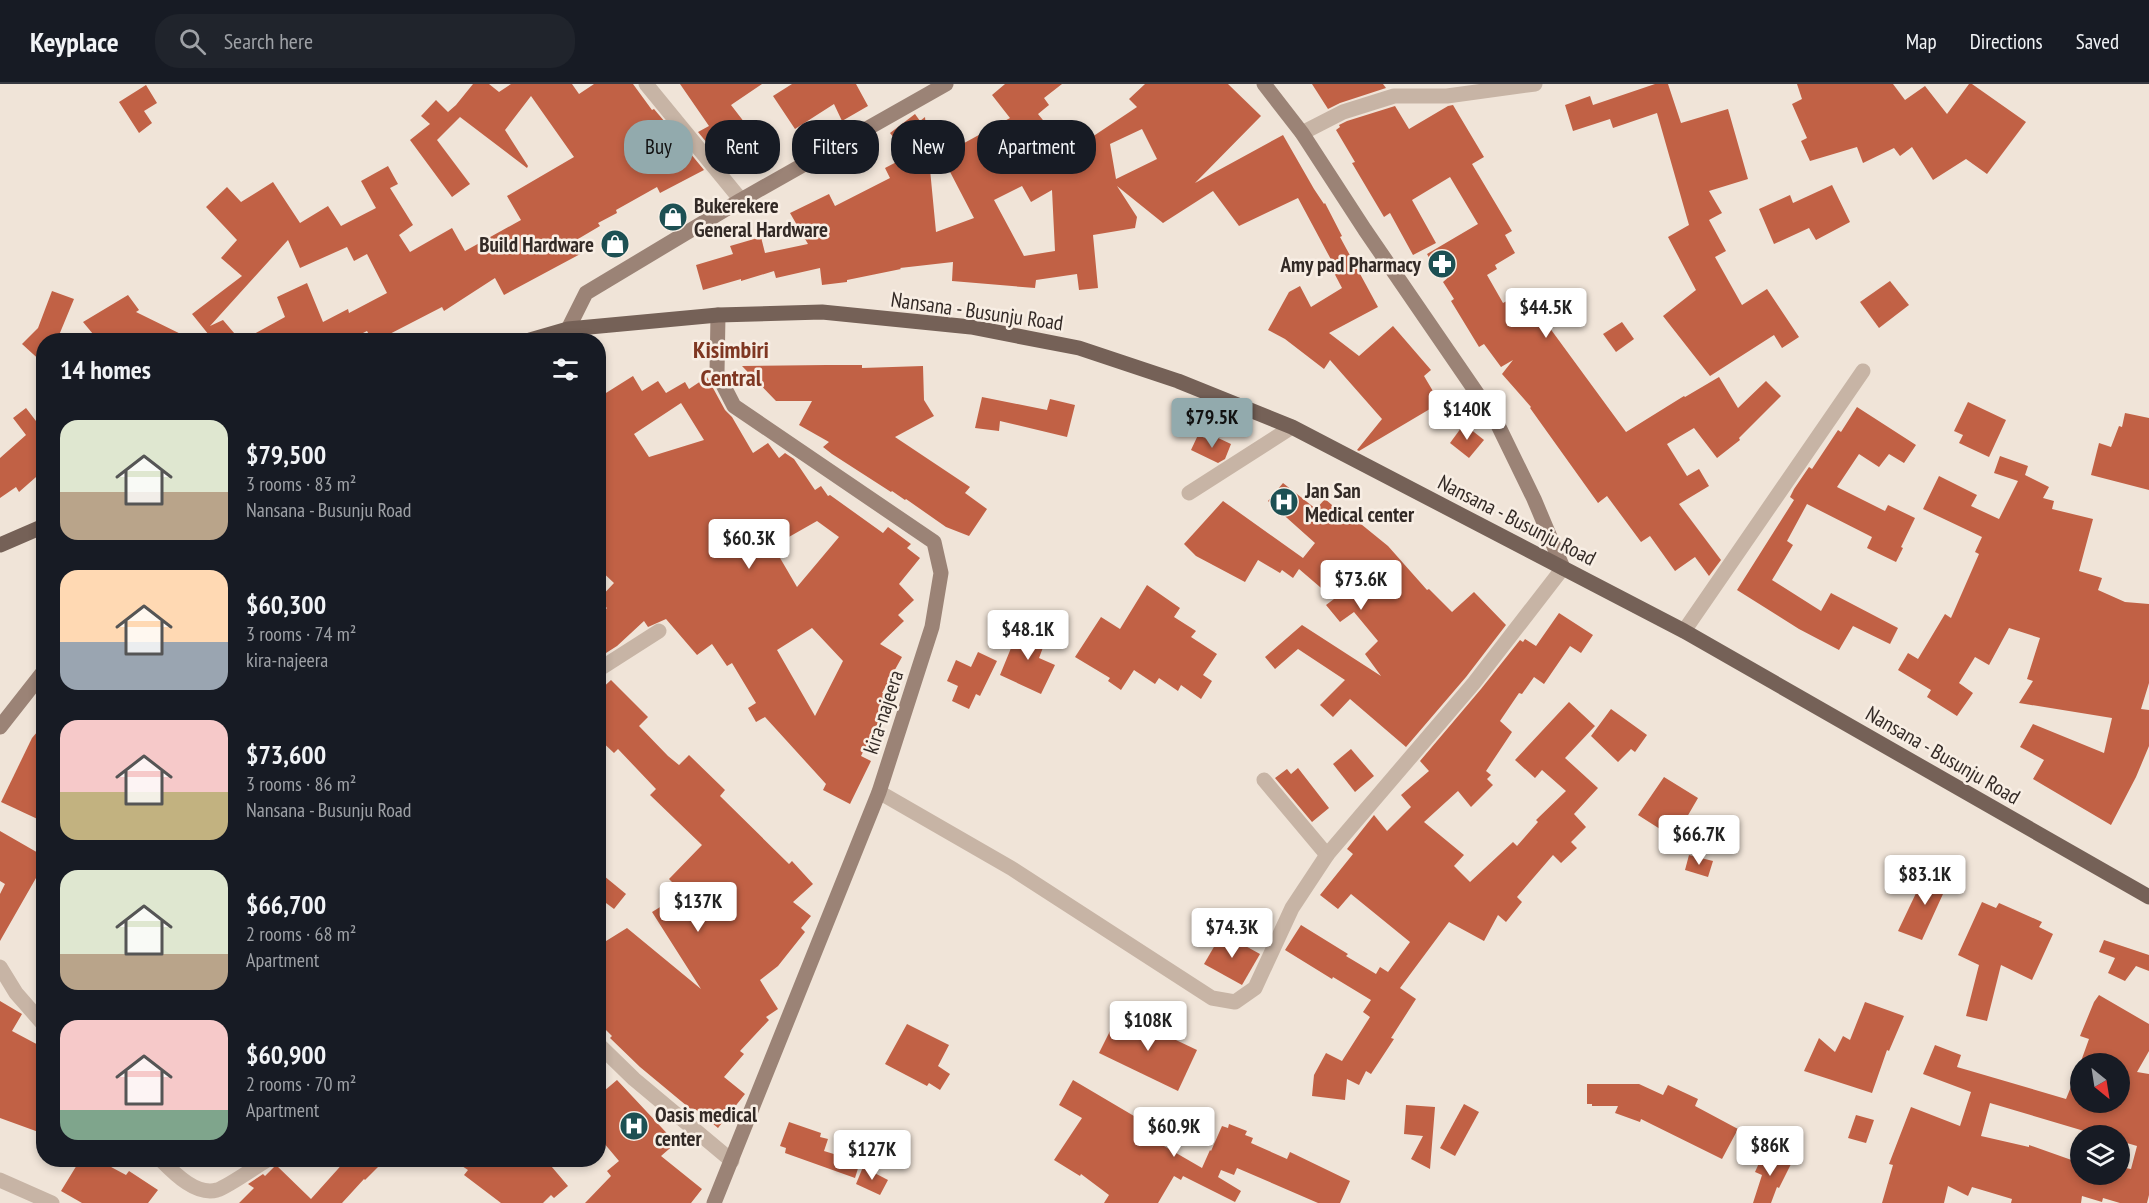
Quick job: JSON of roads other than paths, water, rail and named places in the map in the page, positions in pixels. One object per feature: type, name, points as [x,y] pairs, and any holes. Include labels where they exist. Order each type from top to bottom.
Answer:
[{"type":"main road","name":"Nansana - Busunju Road","points":[[554,333],[568,329],[718,315],[822,312],[971,327],[1079,348],[1178,381],[1292,427],[1684,631],[2149,897]]},
{"type":"main road","points":[[0,545],[36,529]]},
{"type":"street","points":[[646,84],[741,200]]},
{"type":"street","points":[[568,329],[586,293],[741,200],[946,84]]},
{"type":"street","points":[[879,792],[1011,868],[1212,998],[1235,1002],[1255,988],[1293,909],[1327,855],[1474,683],[1563,567],[1534,499],[1496,421],[1302,134],[1264,84]]},
{"type":"street","points":[[1302,134],[1343,112],[1394,96],[1447,96],[1535,84]]},
{"type":"street","name":"kira-najeera","points":[[714,1203],[879,792],[932,627],[941,573],[934,542],[734,406],[717,373],[718,315]]},
{"type":"street","points":[[1684,631],[1863,371]]},
{"type":"street","points":[[1189,493],[1292,427]]},
{"type":"street","points":[[606,665],[659,631]]},
{"type":"street","points":[[0,727],[36,681]]},
{"type":"street","points":[[1264,780],[1327,855]]},
{"type":"street","points":[[0,967],[16,993],[36,1015]]},
{"type":"street","points":[[606,1052],[634,1079],[732,1161]]},
{"type":"street","points":[[168,1167],[179,1177],[202,1190],[217,1190],[255,1167]]},
{"type":"street","points":[[0,1180],[52,1203]]},
{"type":"place","name":"Bukerekere General Hardware","points":[[673,217]]},
{"type":"place","name":"Build Hardware","points":[[615,244]]},
{"type":"place","name":"Amy pad Pharmacy","points":[[1442,264]]},
{"type":"place","name":"Jan San Medical center","points":[[1284,502]]},
{"type":"place","name":"Oasis medical center","points":[[634,1126]]},
{"type":"district","name":"Kisimbiri Central","points":[[731,363]]}]
